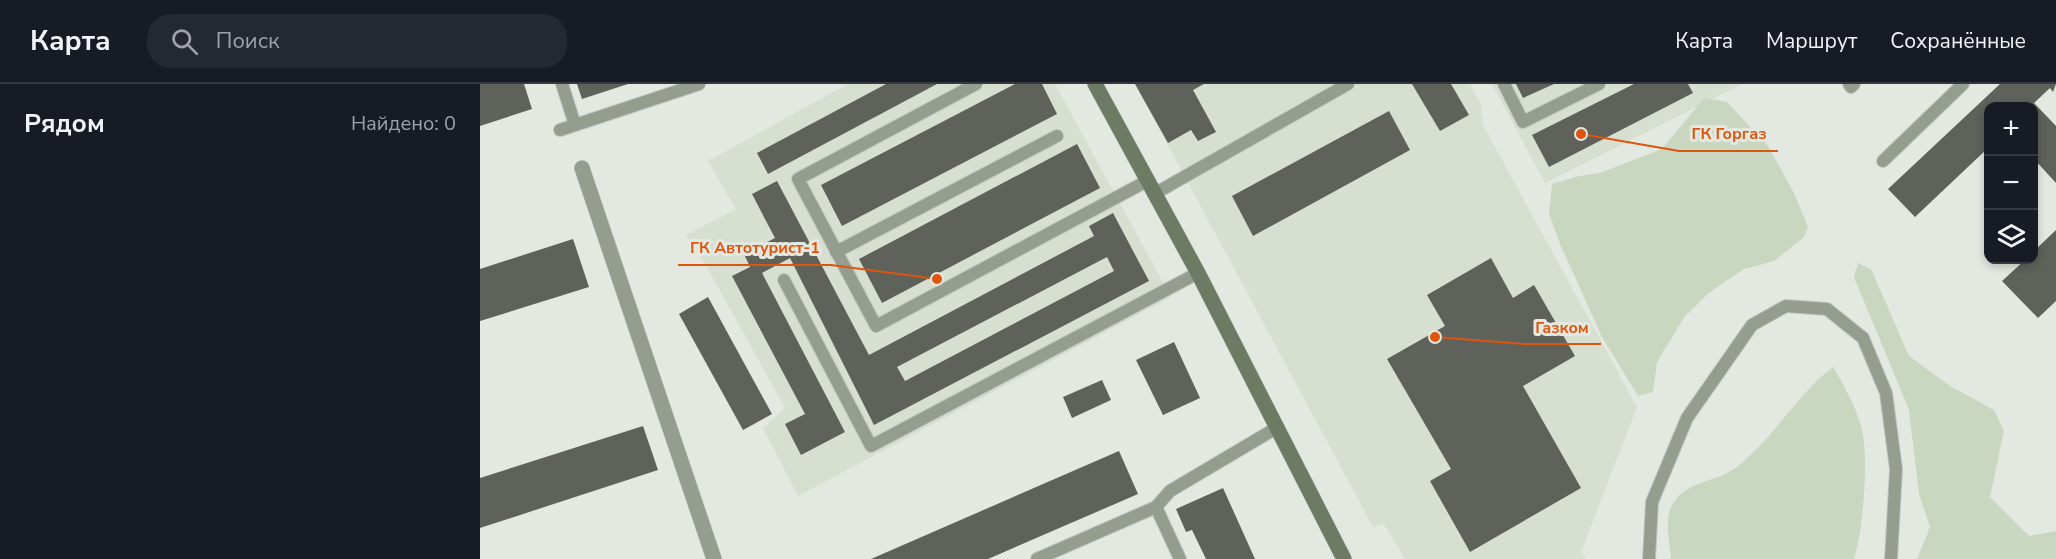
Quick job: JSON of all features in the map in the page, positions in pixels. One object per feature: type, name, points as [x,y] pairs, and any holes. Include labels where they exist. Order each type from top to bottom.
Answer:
[{"type":"street","points":[[1095,84],[1198,273],[1344,559]]},
{"type":"street","points":[[582,168],[714,559]]},
{"type":"lane","points":[[562,84],[575,125]]},
{"type":"lane","points":[[560,130],[699,84]]},
{"type":"lane","points":[[976,84],[798,179],[876,326],[1348,84]]},
{"type":"lane","points":[[1504,84],[1523,122],[1599,84]]},
{"type":"lane","points":[[1849,84],[1851,87],[1854,84]]},
{"type":"lane","points":[[1883,162],[1963,84]]},
{"type":"lane","points":[[836,252],[1057,136]]},
{"type":"lane","points":[[783,280],[871,446],[1198,273]]},
{"type":"lane","points":[[1649,559],[1652,502],[1687,418],[1752,325],[1786,306],[1827,309],[1863,338],[1886,393],[1896,469],[1891,559]]},
{"type":"lane","points":[[1037,559],[1156,507],[1170,491],[1278,427]]},
{"type":"lane","points":[[1156,507],[1180,559]]},
{"type":"shaded area","points":[[848,84],[1055,84],[1171,297],[798,496],[763,428],[785,408],[703,260],[686,235],[736,209],[708,161]]},
{"type":"shaded area","points":[[1135,84],[1470,84],[1481,104],[1483,125],[1637,407],[1581,552],[1586,559],[1405,559],[1384,524],[1373,527]]},
{"type":"shaded area","points":[[1492,84],[1742,84],[1545,183]]},
{"type":"shaded area","points":[[1704,98],[1727,102],[1768,146],[1794,193],[1808,227],[1804,237],[1774,261],[1744,269],[1710,292],[1685,316],[1657,362],[1653,392],[1638,396],[1602,337],[1560,244],[1549,214],[1552,184],[1600,173],[1662,149]]},
{"type":"shaded area","points":[[1858,263],[1871,269],[1909,356],[1950,386],[1994,410],[2004,431],[1990,497],[2029,536],[2056,531],[2056,559],[1917,559],[1930,527],[1919,494],[1909,410],[1854,277]]},
{"type":"shaded area","points":[[1833,367],[1851,400],[1863,435],[1865,480],[1862,515],[1854,559],[1671,559],[1668,517],[1678,497],[1693,486],[1734,469],[1761,445],[1807,391]]},
{"type":"building","points":[[480,84],[524,84],[532,109],[480,126]]},
{"type":"building","points":[[577,84],[628,84],[582,99]]},
{"type":"building","points":[[886,84],[937,84],[768,174],[757,153]]},
{"type":"building","points":[[1015,84],[1042,84],[1057,114],[842,226],[821,185]]},
{"type":"building","points":[[1135,84],[1204,84],[1193,90],[1216,132],[1198,141],[1191,130],[1168,143]]},
{"type":"building","points":[[1412,84],[1451,84],[1469,115],[1440,131]]},
{"type":"building","points":[[1516,84],[1554,84],[1523,98]]},
{"type":"building","points":[[1634,84],[1688,84],[1693,93],[1549,167],[1532,135]]},
{"type":"building","points":[[2000,84],[2056,84],[2053,92],[2050,88],[2035,102],[1984,102],[1984,152],[1915,217],[1888,189]]},
{"type":"building","points":[[2038,107],[2056,126],[2056,183],[2038,163]]},
{"type":"building","points":[[1389,111],[1410,150],[1253,236],[1232,196]]},
{"type":"building","points":[[1077,144],[1100,188],[882,303],[859,259]]},
{"type":"building","points":[[777,181],[869,355],[1094,236],[1089,226],[1113,213],[1149,281],[874,425],[790,258],[762,273],[845,432],[801,455],[785,424],[805,414],[732,276],[750,267],[744,254],[775,238],[752,194]],"holes":[[[1107,257],[1114,271],[905,381],[897,367]]]},
{"type":"building","points":[[2056,230],[2056,301],[2038,318],[2002,281],[2021,264],[2038,264],[2038,247]]},
{"type":"building","points":[[573,239],[589,287],[480,321],[480,269]]},
{"type":"building","points":[[1491,258],[1513,298],[1534,285],[1575,356],[1523,386],[1581,488],[1470,552],[1430,481],[1451,469],[1387,359],[1445,326],[1427,295]]},
{"type":"building","points":[[708,297],[772,414],[743,430],[679,314]]},
{"type":"building","points":[[1174,342],[1200,398],[1163,415],[1136,360]]},
{"type":"building","points":[[1102,380],[1111,400],[1072,418],[1063,397]]},
{"type":"building","points":[[643,426],[658,470],[480,528],[480,478]]},
{"type":"building","points":[[1119,451],[1138,494],[988,559],[871,559]]},
{"type":"building","points":[[1223,488],[1255,559],[1206,559],[1192,530],[1186,532],[1176,509]]},
{"type":"place","name":"ГК Горгаз","points":[[1581,134]]},
{"type":"place","name":"ГК Автотурист-1","points":[[937,279]]},
{"type":"place","name":"Газком","points":[[1435,337]]}]
